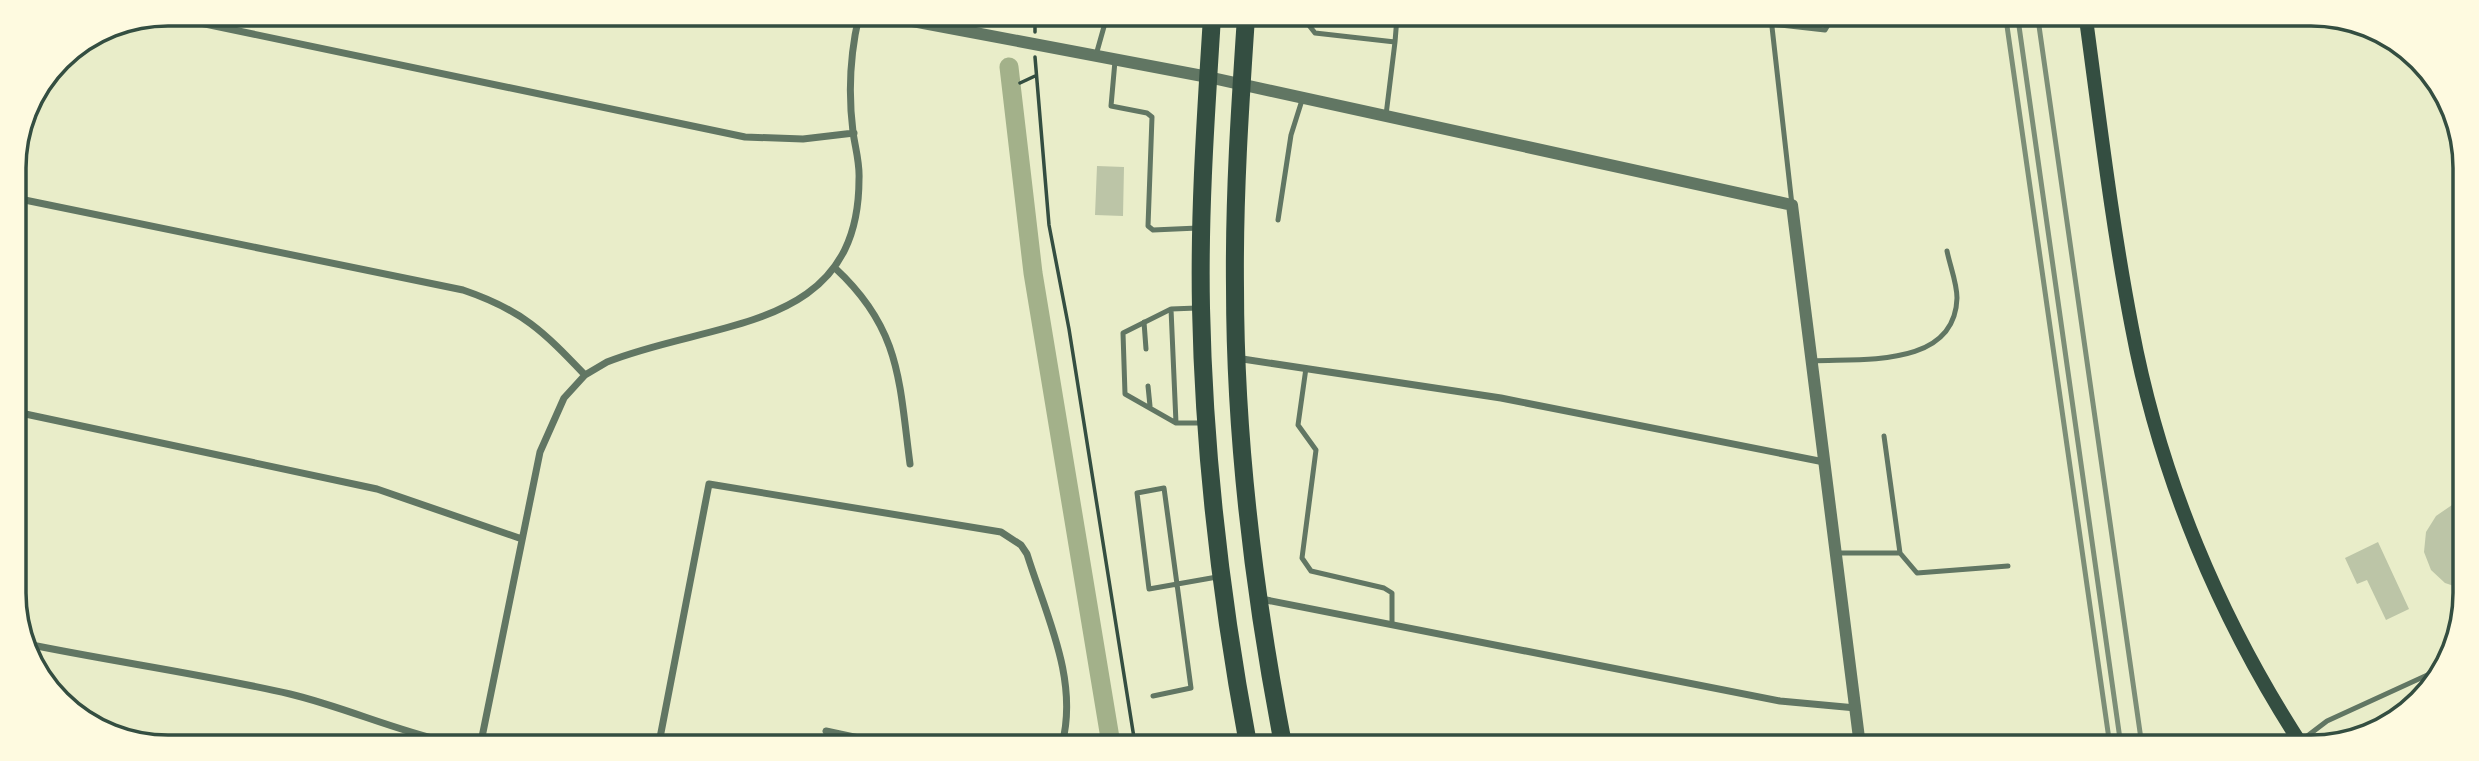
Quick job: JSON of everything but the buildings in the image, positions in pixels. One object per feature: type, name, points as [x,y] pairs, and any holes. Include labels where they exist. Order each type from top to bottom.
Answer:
[{"type":"highway","points":[[1211,26],[1201,228],[1200,307],[1205,423],[1220,576],[1246,734]]},
{"type":"highway","points":[[1245,26],[1235,215],[1237,358],[1249,525],[1258,598],[1281,734]]},
{"type":"main road","points":[[2087,26],[2132,329],[2165,458],[2187,523],[2216,591],[2248,657],[2295,734]]},
{"type":"street","points":[[215,26],[745,137],[803,139],[853,133]]},
{"type":"street","points":[[483,735],[540,452],[564,398],[585,375],[625,354],[771,313],[817,288],[835,268],[847,248],[858,208],[860,178],[853,133],[850,65],[857,26]]},
{"type":"street","points":[[940,26],[1242,84],[1525,149],[1792,205],[1859,734]]},
{"type":"street","points":[[27,200],[463,290],[502,303],[520,314],[585,375]]},
{"type":"street","points":[[835,268],[855,286],[889,339],[896,359],[910,464]]},
{"type":"street","points":[[1237,358],[1501,398],[1825,462]]},
{"type":"street","points":[[26,414],[376,489],[522,539]]},
{"type":"street","points":[[661,735],[709,484],[1001,532],[1012,538],[1027,554],[1068,690],[1068,721],[1064,735]]},
{"type":"street","points":[[1258,598],[1780,701],[1856,708]]},
{"type":"street","points":[[37,646],[287,693],[344,707],[420,735]]},
{"type":"street","points":[[826,731],[843,735]]},
{"type":"lane","points":[[960,30],[961,26]]},
{"type":"lane","points":[[1096,55],[1104,26]]},
{"type":"lane","points":[[1310,26],[1315,33],[1395,42]]},
{"type":"lane","points":[[1386,115],[1396,26]]},
{"type":"lane","points":[[1772,26],[1792,205]]},
{"type":"lane","points":[[1801,26],[1825,30],[1827,26]]},
{"type":"lane","points":[[1115,59],[1111,106],[1147,113],[1152,117],[1148,226],[1153,230],[1201,228]]},
{"type":"lane","points":[[1278,220],[1291,135],[1303,97]]},
{"type":"lane","points":[[1812,361],[1905,356],[1923,350],[1944,335],[1955,313],[1957,297],[1947,251]]},
{"type":"lane","points":[[1200,307],[1171,309],[1123,333],[1125,394],[1176,423],[1205,423]]},
{"type":"lane","points":[[1171,309],[1176,423]]},
{"type":"lane","points":[[1144,322],[1146,349]]},
{"type":"lane","points":[[1306,368],[1298,425],[1316,450],[1302,558],[1311,571],[1392,593],[1392,625]]},
{"type":"lane","points":[[1148,386],[1150,406]]},
{"type":"lane","points":[[1884,436],[1900,553],[1917,573],[2008,566]]},
{"type":"lane","points":[[1153,696],[1191,688],[1176,584],[1164,488],[1137,493],[1149,589],[1176,584],[1220,576]]},
{"type":"lane","points":[[1836,553],[1900,553]]},
{"type":"lane","points":[[2312,734],[2327,721],[2426,676]]},
{"type":"path","points":[[1035,64],[1049,225],[1069,329],[1133,735]]},
{"type":"path","points":[[1020,83],[1035,76]]},
{"type":"waterway","points":[[1009,67],[1033,273],[1109,735]]},
{"type":"railway","points":[[2007,26],[2108,734]]},
{"type":"railway","points":[[2019,26],[2119,734]]},
{"type":"railway","points":[[2039,26],[2140,734]]}]
